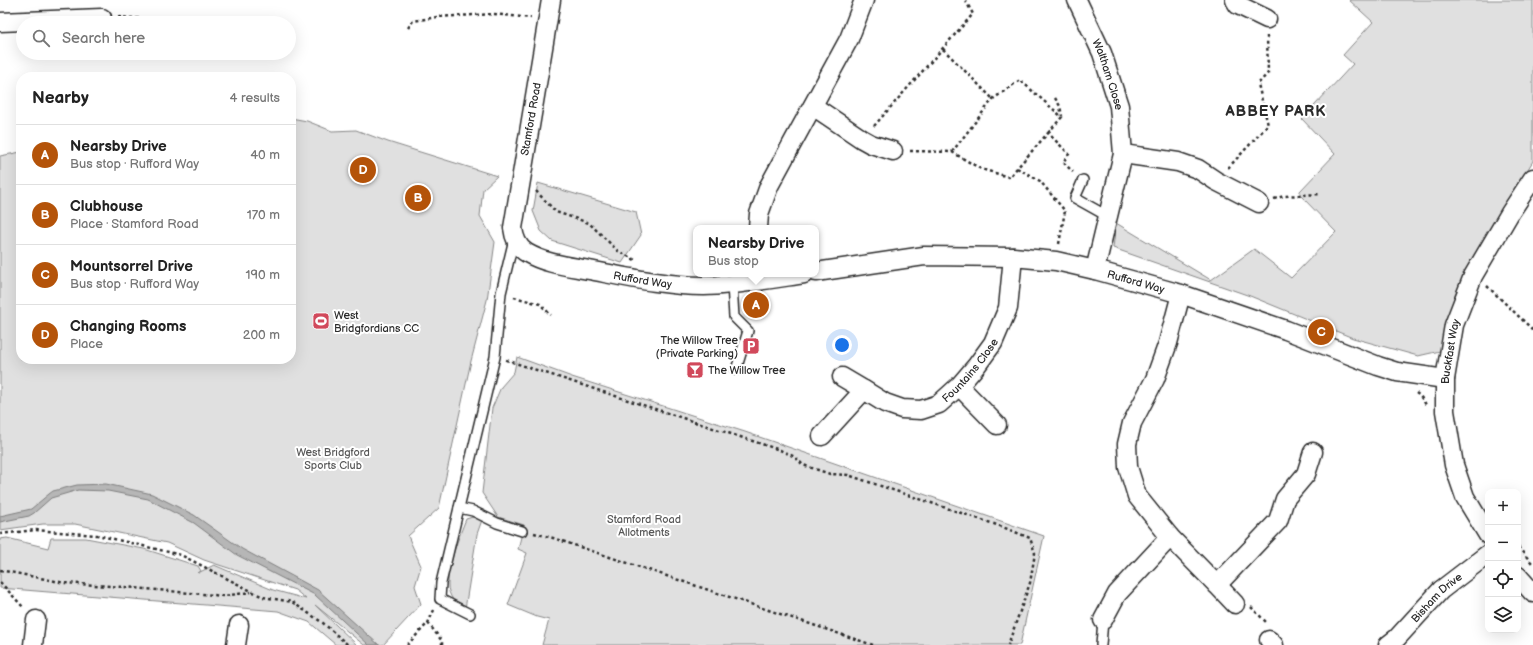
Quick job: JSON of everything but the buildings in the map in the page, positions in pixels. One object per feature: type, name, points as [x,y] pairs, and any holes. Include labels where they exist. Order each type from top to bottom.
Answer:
[{"type":"street","name":"Stamford Road","points":[[514,238],[513,228],[551,0]]},
{"type":"street","points":[[758,225],[759,214],[769,186],[849,39],[864,0]]},
{"type":"street","name":"Waltham Close","points":[[1077,0],[1102,53],[1119,106],[1123,154],[1095,270]]},
{"type":"street","points":[[1235,0],[1238,5],[1266,19]]},
{"type":"street","points":[[0,22],[16,21]]},
{"type":"street","points":[[812,106],[862,139],[871,144],[893,151]]},
{"type":"street","points":[[1123,154],[1178,162],[1198,169],[1216,181],[1259,203]]},
{"type":"street","name":"Buckfast Way","points":[[1485,530],[1465,497],[1454,465],[1445,411],[1445,379],[1454,325],[1481,281],[1510,213],[1533,178]]},
{"type":"street","name":"Rufford Way","points":[[514,238],[526,252],[544,261],[629,277],[703,286],[732,284],[770,277]]},
{"type":"street","name":"Rufford Way","points":[[819,272],[924,256],[1013,258],[1056,261],[1095,270],[1181,294],[1286,330],[1397,372],[1445,379]]},
{"type":"street","name":"Fountains Close","points":[[842,377],[885,402],[902,409],[921,410],[939,404],[959,386],[978,365],[993,343],[1008,308],[1013,258]]},
{"type":"street","points":[[1181,294],[1155,379],[1132,423],[1127,444],[1128,467],[1137,496],[1170,537],[1235,604]]},
{"type":"street","points":[[959,386],[996,425]]},
{"type":"street","points":[[822,436],[864,390]]},
{"type":"street","points":[[1217,585],[1278,521],[1285,499],[1306,474],[1313,452]]},
{"type":"street","points":[[1103,620],[1117,594],[1170,537]]},
{"type":"street","name":"Bisham Drive","points":[[1388,645],[1397,638],[1441,590],[1485,556]]},
{"type":"street","points":[[1521,579],[1533,593]]},
{"type":"street","points":[[34,645],[36,620]]},
{"type":"street","points":[[236,645],[239,626]]},
{"type":"lane","points":[[1083,180],[1075,198],[1108,217]]},
{"type":"lane","points":[[470,614],[440,599],[441,583],[495,357],[502,294],[514,238]]},
{"type":"lane","points":[[732,284],[734,317],[748,330],[736,370]]},
{"type":"lane","points":[[459,508],[473,511],[497,523],[522,531]]},
{"type":"lane","points":[[1101,645],[1103,620]]},
{"type":"path","points":[[862,139],[973,14],[965,0]]},
{"type":"path","points":[[408,28],[413,21],[437,17],[494,14],[547,20]]},
{"type":"path","points":[[1216,181],[1268,125],[1258,84],[1268,73],[1266,19]]},
{"type":"path","points":[[942,49],[992,99]]},
{"type":"path","points":[[952,152],[992,99],[1020,80],[1062,117]]},
{"type":"path","points":[[1055,98],[1060,106],[1062,117]]},
{"type":"path","points":[[893,151],[952,152],[981,169],[1009,177],[1062,117]]},
{"type":"path","points":[[1048,133],[1069,154],[1063,162],[1083,180]]},
{"type":"path","points":[[1017,168],[1040,181],[1065,211],[1056,261]]},
{"type":"path","points":[[521,178],[556,212],[589,223],[618,251],[635,259],[639,263]]},
{"type":"path","points":[[1259,203],[1284,196],[1321,194]]},
{"type":"path","points":[[1481,281],[1491,280]]},
{"type":"path","points":[[1481,281],[1485,293]]},
{"type":"path","points":[[1481,281],[1533,330]]},
{"type":"path","points":[[502,294],[540,304],[552,315]]},
{"type":"path","points":[[515,362],[552,376],[780,450],[795,457],[803,465],[830,474],[848,475],[1000,526],[1030,538],[1035,553],[1030,583],[1008,645]]},
{"type":"path","points":[[1412,392],[1420,396],[1428,407]]},
{"type":"path","points":[[0,534],[36,530],[97,535],[182,555],[251,592],[263,597],[292,602],[323,623],[348,645]]},
{"type":"path","points":[[522,531],[553,538],[873,645]]},
{"type":"path","points":[[1521,551],[1533,565]]},
{"type":"path","points":[[0,570],[65,583],[124,586],[224,596],[251,592]]},
{"type":"path","points":[[0,582],[36,620]]},
{"type":"path","points":[[406,645],[428,623],[440,599]]},
{"type":"path","points":[[1235,604],[1246,602],[1273,629],[1271,642]]},
{"type":"path","points":[[428,623],[442,641],[442,645]]},
{"type":"green space","points":[[1349,0],[1533,0],[1533,161],[1484,239],[1455,294],[1440,351],[1418,356],[1353,338],[1250,296],[1113,248],[1116,223],[1211,280],[1254,249],[1291,278],[1336,232],[1300,195],[1300,191],[1335,154],[1302,119],[1353,64],[1343,55],[1373,22]]},
{"type":"green space","name":"West Bridgford Sports Club","points":[[296,119],[307,121],[332,131],[356,130],[388,142],[497,176],[483,189],[480,216],[495,242],[487,300],[471,361],[439,508],[408,536],[421,566],[415,586],[421,604],[383,645],[364,645],[315,605],[357,645],[336,645],[309,622],[278,611],[0,588],[0,539],[7,538],[48,548],[51,538],[86,538],[144,549],[198,566],[201,571],[198,573],[214,565],[273,590],[306,599],[295,590],[204,560],[167,543],[75,524],[43,524],[0,530],[0,156],[16,153],[16,364],[296,364]]},
{"type":"green space","points":[[538,183],[636,212],[641,235],[622,263],[552,241],[541,231],[533,211]]},
{"type":"green space","name":"Stamford Road Allotments","points":[[517,357],[572,377],[745,432],[1044,536],[1020,645],[542,645],[549,620],[537,617],[508,605],[527,553],[518,549],[524,525],[498,517],[482,493],[492,408],[501,387],[514,372]]},
{"type":"green space","points":[[476,516],[482,520],[477,534],[465,609],[455,602],[448,589],[449,569],[466,519]]},
{"type":"shaded area","points":[[106,484],[152,494],[194,515],[242,549],[318,590],[379,645],[369,645],[315,595],[237,555],[194,523],[148,499],[108,491],[78,490],[51,498],[29,516],[0,522],[0,516],[31,509],[53,491],[77,485]]},
{"type":"place","name":"Changing Rooms","points":[[363,170]]},
{"type":"place","name":"Clubhouse","points":[[418,198]]},
{"type":"place","name":"Nearsby Drive","points":[[756,305]]},
{"type":"place","name":"West Bridgfordians CC","points":[[321,321]]},
{"type":"place","name":"Mountsorrel Drive","points":[[1321,332]]},
{"type":"place","name":"The Willow Tree (Private Parking)","points":[[751,346]]},
{"type":"place","name":"The Willow Tree","points":[[695,370]]},
{"type":"district","name":"ABBEY PARK","points":[[1276,111]]}]
